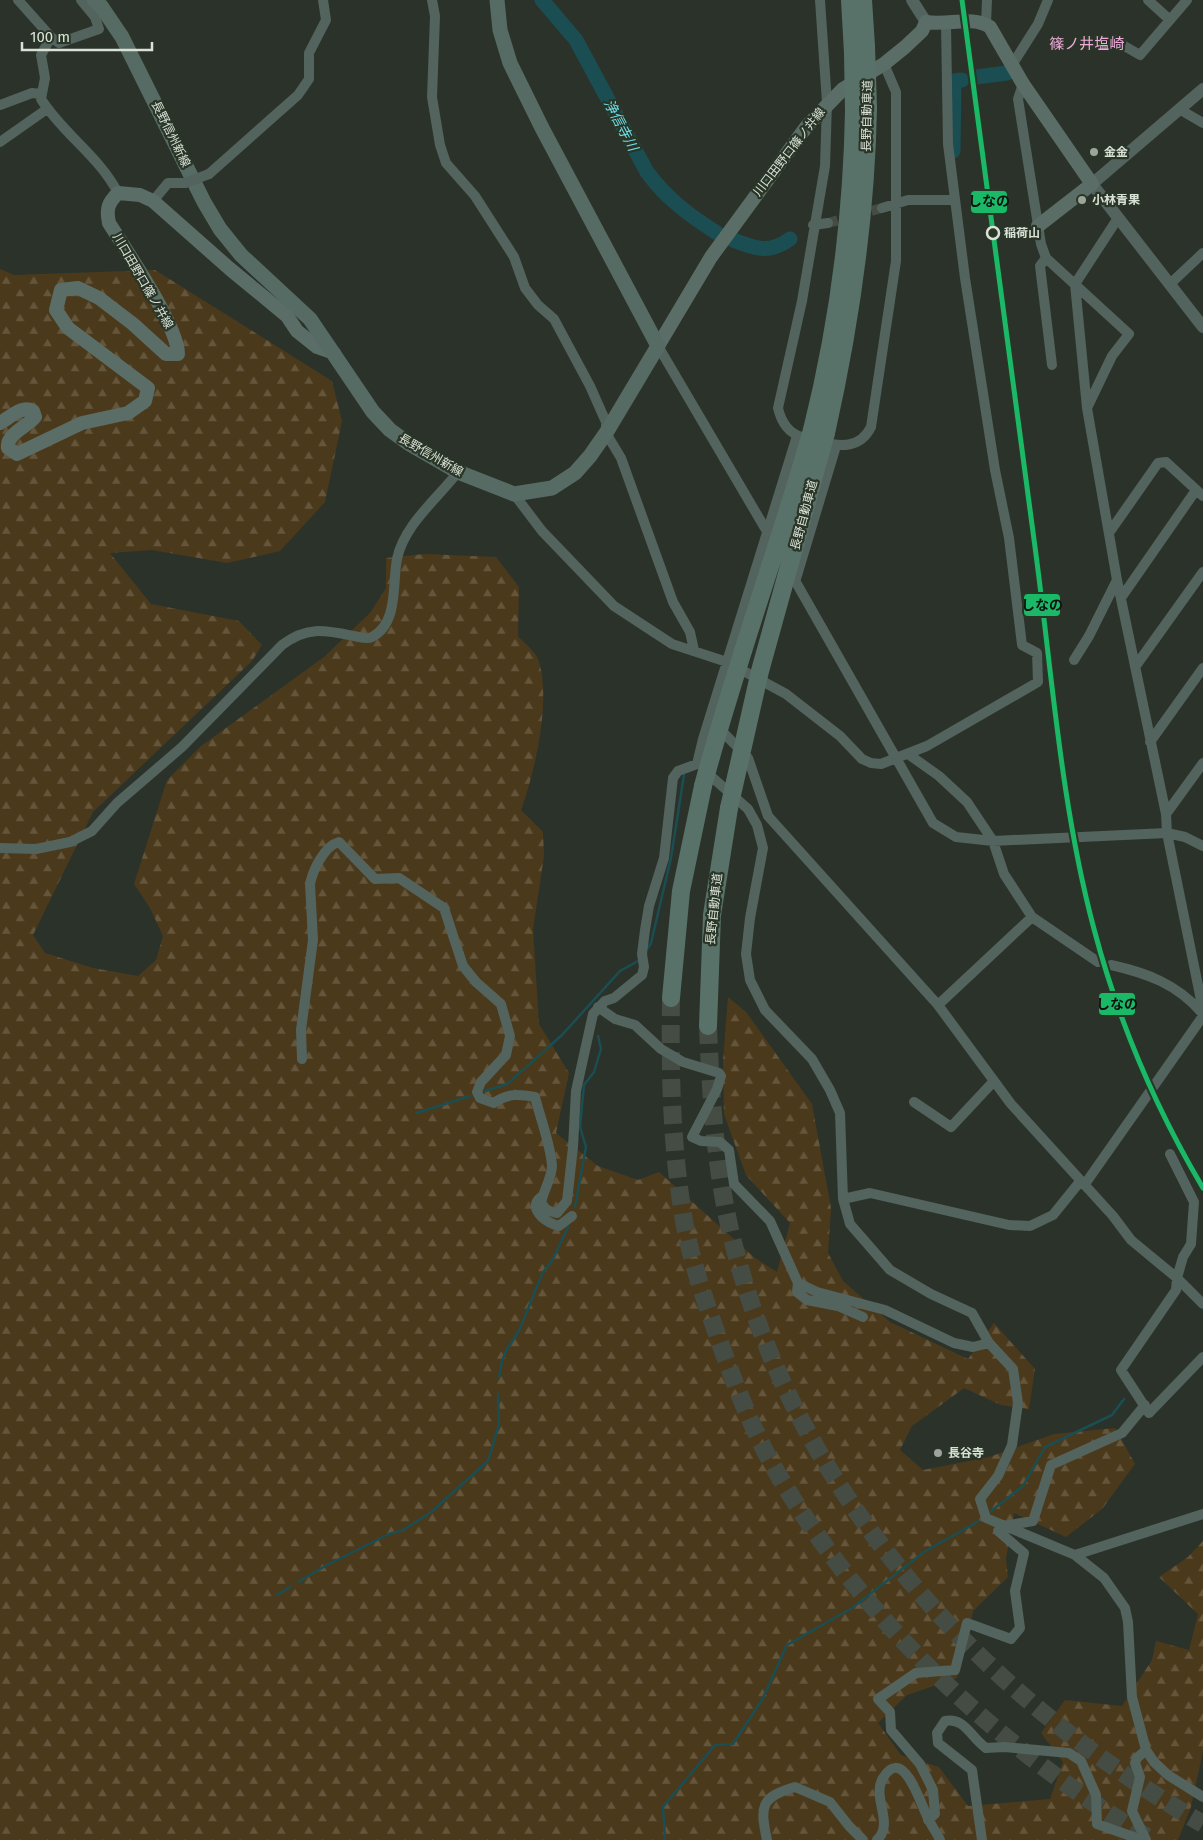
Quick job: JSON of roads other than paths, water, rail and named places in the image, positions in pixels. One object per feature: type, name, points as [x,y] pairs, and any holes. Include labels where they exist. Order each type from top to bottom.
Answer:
[{"type":"highway","name":"長野自動車道","points":[[850,0],[859,49]]},
{"type":"highway","name":"長野自動車道","points":[[708,1026],[712,915],[729,808],[749,715],[818,436],[842,273],[861,110],[859,49],[863,0]]},
{"type":"highway","name":"長野自動車道","points":[[671,998],[681,891],[703,786],[731,687],[788,515],[818,436]]},
{"type":"main road","name":"長野信州新線","points":[[94,0],[122,37],[204,202],[220,229],[241,255],[310,319],[373,412],[390,430],[458,472],[514,494],[534,492],[563,482],[575,474],[606,434],[658,346]]},
{"type":"main road","points":[[497,0],[500,30],[510,63],[542,128],[658,346]]},
{"type":"main road","points":[[926,22],[946,25],[964,21],[986,24],[1001,44],[1023,84],[1092,184],[1038,226]]},
{"type":"main road","name":"川口田野口篠ノ井線","points":[[658,346],[711,257],[802,133],[827,103],[843,89],[884,64],[922,31],[926,22]]},
{"type":"main road","points":[[118,193],[140,195],[153,201],[230,270],[287,316],[297,331],[317,347],[334,353]]},
{"type":"main road","name":"川口田野口篠ノ井線","points":[[0,423],[20,410],[28,409],[33,411],[35,417],[30,423],[11,436],[7,443],[8,448],[17,454],[82,423],[128,413],[145,401],[148,388],[68,328],[56,310],[61,290],[78,288],[99,298],[133,324],[166,354],[178,354],[178,344],[152,293],[109,223],[106,210],[118,193]]},
{"type":"street","points":[[18,0],[51,38],[59,43],[99,29],[95,17],[81,0]]},
{"type":"street","points":[[153,201],[168,183],[185,183],[209,174],[298,96],[309,78],[309,53],[326,20],[323,0]]},
{"type":"street","points":[[432,0],[435,16],[432,97],[440,145],[446,163],[475,196],[514,257],[525,288],[538,305],[554,319],[598,402],[606,422],[606,434],[621,458],[673,602],[690,632],[694,650]]},
{"type":"street","points":[[820,0],[827,103],[824,166],[802,301],[778,408],[780,418],[788,428],[857,443],[864,439],[871,427],[896,261],[896,92],[884,64]]},
{"type":"street","points":[[912,0],[926,22]]},
{"type":"street","points":[[986,24],[987,0]]},
{"type":"street","points":[[1012,66],[1038,24],[1048,0]]},
{"type":"street","points":[[1148,0],[1170,20]]},
{"type":"street","points":[[1114,40],[1140,55],[1187,0]]},
{"type":"street","points":[[514,494],[542,531],[614,606],[672,644],[727,662],[786,694],[840,736],[862,759],[881,764],[908,754],[991,711],[1038,682],[1037,654],[1022,645],[1009,538],[977,360],[948,144],[946,25]]},
{"type":"street","points":[[51,38],[42,55],[45,78],[41,99],[47,110],[109,174],[118,193]]},
{"type":"street","points":[[1023,84],[1018,100],[1041,244],[1046,258],[1129,334],[1112,356],[1087,408]]},
{"type":"street","points":[[1203,89],[1092,184],[1203,327]]},
{"type":"street","points":[[0,105],[32,93],[41,94]]},
{"type":"street","points":[[1179,109],[1203,123]]},
{"type":"street","points":[[0,142],[47,110]]},
{"type":"street","points":[[882,208],[908,200],[955,200]]},
{"type":"street","points":[[1085,1184],[1203,1013],[1167,833],[1166,814],[1117,580],[1087,408],[1075,284],[1118,218]]},
{"type":"street","points":[[813,225],[828,223]]},
{"type":"street","points":[[1170,284],[1203,253]]},
{"type":"street","points":[[1046,258],[1040,266],[1052,365]]},
{"type":"street","points":[[658,346],[768,533],[933,823],[956,838],[993,841],[1167,833],[1185,837],[1203,846]]},
{"type":"street","points":[[697,764],[768,533],[818,436]]},
{"type":"street","points":[[795,582],[818,436]]},
{"type":"street","points":[[1108,533],[1158,463],[1166,462],[1200,493],[1121,598]]},
{"type":"street","points":[[0,848],[36,848],[70,842],[92,831],[117,803],[182,748],[282,645],[294,636],[326,630],[365,639],[378,632],[391,610],[400,549],[421,515],[458,472]]},
{"type":"street","points":[[1135,667],[1203,572]]},
{"type":"street","points":[[1074,660],[1090,636],[1117,580]]},
{"type":"street","points":[[1150,742],[1202,670]]},
{"type":"street","points":[[710,718],[748,758],[768,816],[938,1005],[994,1081],[1118,1222],[1131,1240],[1149,1257],[1177,1278],[1203,1304]]},
{"type":"street","points":[[908,754],[939,776],[967,802],[993,841],[1004,874],[1032,917],[1098,962]]},
{"type":"street","points":[[1166,814],[1203,762]]},
{"type":"street","points":[[302,1059],[302,1030],[313,940],[310,884],[312,875],[323,856],[331,846],[339,842],[375,879],[398,878],[444,908],[463,966],[476,982],[501,1004],[510,1036],[506,1055],[481,1082],[477,1092],[480,1098],[494,1103],[504,1096],[518,1094],[536,1097],[552,1164],[551,1179],[541,1202],[552,1212],[557,1213],[567,1201],[573,1148],[576,1091],[593,1014],[605,1001],[614,998],[642,975],[643,946],[649,906],[664,858],[673,778],[678,771],[697,764]]},
{"type":"street","points":[[697,764],[748,809],[757,825],[763,848],[750,918],[746,954],[750,980],[765,1010],[812,1059],[833,1095],[840,1113],[843,1199],[850,1224],[860,1238],[890,1270],[931,1294],[968,1311],[989,1343],[1013,1369],[1018,1403],[1012,1444],[998,1476],[980,1498],[981,1507],[986,1518],[1075,1554],[1104,1578],[1125,1608],[1131,1655],[1132,1697],[1146,1750],[1154,1762],[1168,1775],[1202,1795]]},
{"type":"street","points":[[938,1005],[1032,917]]},
{"type":"street","points":[[1111,965],[1147,974],[1168,983],[1191,999],[1203,1013]]},
{"type":"street","points":[[598,1007],[615,1020],[635,1025],[661,1048],[683,1062],[695,1068],[719,1073],[721,1076],[717,1089],[692,1137],[701,1141],[720,1142],[729,1150],[734,1184],[770,1221],[798,1283],[797,1292],[807,1300],[838,1306],[863,1317]]},
{"type":"street","points":[[914,1102],[951,1127],[994,1081]]},
{"type":"street","points":[[1170,1154],[1194,1202],[1191,1244],[1184,1257],[1177,1278],[1176,1290],[1167,1306],[1121,1370],[1149,1413],[1203,1356]]},
{"type":"street","points":[[843,1199],[870,1193],[1009,1225],[1030,1226],[1053,1215],[1078,1184],[1085,1184]]},
{"type":"street","points":[[542,1197],[538,1198],[536,1210],[542,1219],[559,1226],[572,1216]]},
{"type":"street","points":[[798,1283],[817,1292],[885,1310],[954,1343],[973,1347],[989,1343]]},
{"type":"street","points":[[928,1820],[935,1814],[933,1790],[920,1764],[891,1730],[890,1712],[878,1699],[916,1674],[954,1670],[966,1623],[1012,1639],[1020,1628],[1015,1591],[1024,1553],[998,1531],[1004,1526],[1034,1520],[1051,1465],[1122,1434],[1145,1406]]},
{"type":"street","points":[[1075,1554],[1203,1514]]},
{"type":"street","points":[[982,1840],[972,1770],[938,1743],[937,1733],[945,1721],[956,1720],[986,1748],[1004,1747],[1069,1753],[1082,1761],[1096,1795],[1097,1824],[1144,1840]]},
{"type":"street","points":[[1144,1840],[1132,1811],[1140,1777],[1135,1763],[1136,1758],[1146,1750]]},
{"type":"street","points":[[877,1840],[884,1826],[880,1783],[890,1770],[898,1769],[909,1777],[928,1820],[940,1840]]},
{"type":"street","points":[[767,1840],[762,1816],[764,1806],[769,1798],[795,1787],[830,1802],[863,1840]]},
{"type":"waterway","name":"浄信寺川","points":[[542,0],[576,40],[647,172],[679,206],[717,233]]},
{"type":"waterway","name":"浄信寺川","points":[[976,77],[1007,73]]},
{"type":"waterway","name":"浄信寺川","points":[[953,151],[954,81],[962,80]]},
{"type":"waterway","name":"浄信寺川","points":[[733,240],[756,248],[769,248],[790,239]]},
{"type":"waterway","points":[[648,948],[651,943],[671,858],[684,775]]},
{"type":"waterway","points":[[485,1091],[507,1084],[562,1035],[620,971],[638,961]]},
{"type":"waterway","points":[[575,1207],[586,1147],[580,1127],[584,1085],[594,1072],[601,1049],[598,1036]]},
{"type":"waterway","points":[[417,1113],[470,1096]]},
{"type":"waterway","points":[[499,1377],[502,1361],[507,1349],[519,1331],[542,1274],[553,1259],[568,1227]]},
{"type":"waterway","points":[[298,1582],[327,1565],[389,1534],[403,1530],[430,1513],[488,1461],[499,1424],[498,1394]]},
{"type":"waterway","points":[[991,1511],[1023,1486],[1045,1447],[1112,1415],[1124,1399]]},
{"type":"waterway","points":[[665,1840],[663,1807],[715,1745],[733,1744],[762,1700],[787,1645],[852,1608],[924,1552],[979,1521]]},
{"type":"waterway","points":[[277,1595],[290,1587]]},
{"type":"tunnel","points":[[828,223],[882,208]]},
{"type":"tunnel","points":[[671,998],[673,1130],[678,1182],[688,1241],[702,1289],[730,1369],[749,1418],[772,1464],[808,1521],[847,1576],[891,1628],[938,1676],[988,1722],[1041,1765],[1095,1804],[1152,1840]]},
{"type":"tunnel","points":[[708,1026],[713,1113],[719,1171],[737,1257],[767,1347],[807,1431],[856,1511],[914,1586],[978,1654],[1048,1717],[1124,1774],[1203,1824]]},
{"type":"place","name":"金金","points":[[1094,152]]},
{"type":"place","name":"小林青果","points":[[1082,200]]},
{"type":"place","name":"稲荷山","points":[[993,233]]},
{"type":"place","name":"長谷寺","points":[[938,1453]]},
{"type":"district","name":"篠ノ井塩崎","points":[[1087,44]]}]
